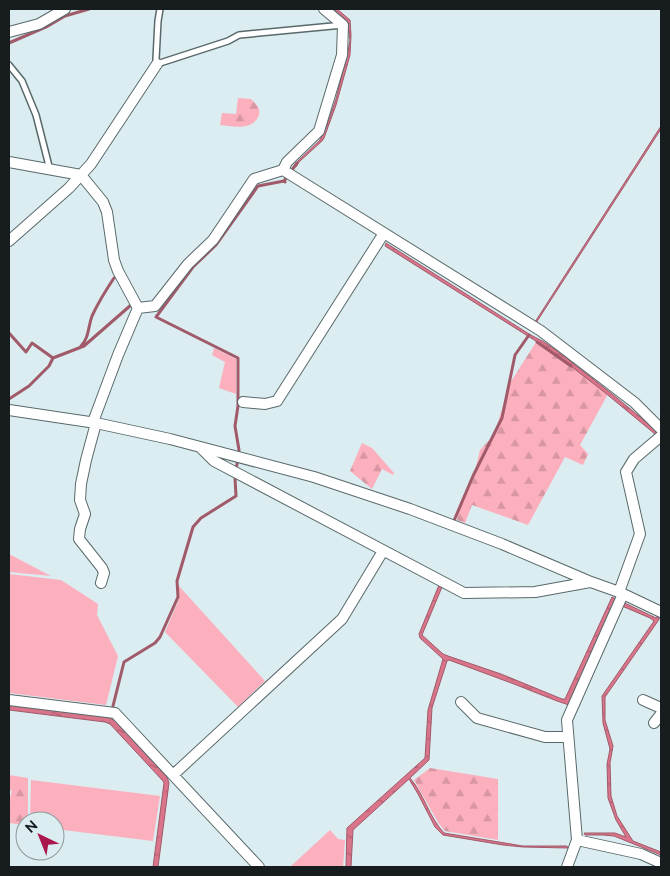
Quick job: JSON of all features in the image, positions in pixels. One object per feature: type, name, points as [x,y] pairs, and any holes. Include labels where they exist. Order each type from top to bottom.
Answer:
[{"type":"street","points":[[9,32],[39,24],[65,9]]},
{"type":"street","points":[[138,308],[155,306],[188,264],[213,240],[254,179],[283,170],[287,162],[319,131],[342,55],[343,25],[324,9]]},
{"type":"street","points":[[9,241],[92,164],[158,64]]},
{"type":"street","points":[[9,162],[80,175],[103,202],[107,212],[114,260],[138,308]]},
{"type":"street","points":[[283,170],[540,331],[635,403],[661,429]]},
{"type":"street","points":[[243,402],[265,404],[277,401],[384,233]]},
{"type":"street","points":[[102,583],[104,573],[102,568],[79,539],[85,514],[80,500],[81,484],[95,423],[118,355],[138,308]]},
{"type":"street","points":[[9,410],[95,423],[200,447],[314,477],[410,509],[502,544],[621,593],[661,612]]},
{"type":"street","points":[[567,867],[576,840],[567,720],[621,593],[640,534],[626,472],[634,459],[661,436]]},
{"type":"street","points":[[200,447],[214,461],[464,593],[535,592],[591,582]]},
{"type":"street","points":[[173,775],[342,620],[383,551]]},
{"type":"street","points":[[9,700],[115,713],[259,867]]},
{"type":"street","points":[[642,700],[661,708]]},
{"type":"street","points":[[461,702],[477,718],[545,737],[568,737]]},
{"type":"street","points":[[654,723],[661,714]]},
{"type":"street","points":[[576,840],[641,854],[661,864]]},
{"type":"lane","points":[[160,9],[156,58],[158,64],[228,41],[239,35],[343,25]]},
{"type":"lane","points":[[9,65],[22,81],[36,115],[50,170]]},
{"type":"green space","points":[[238,98],[251,99],[259,109],[258,117],[246,126],[220,125],[222,113],[236,114]]},
{"type":"green space","points":[[538,339],[609,392],[580,445],[588,454],[583,465],[565,457],[528,525],[472,505],[465,523],[457,520],[458,508],[473,480],[480,450],[494,435],[510,383]]},
{"type":"green space","points":[[214,348],[236,359],[236,394],[219,388],[225,362],[212,355]]},
{"type":"green space","points":[[362,443],[372,448],[394,473],[393,475],[382,469],[372,489],[350,471]]},
{"type":"green space","points":[[9,554],[51,576],[9,572]]},
{"type":"green space","points":[[9,574],[61,580],[98,604],[97,615],[118,656],[106,705],[9,693]]},
{"type":"green space","points":[[178,585],[265,681],[238,707],[165,632],[179,599]]},
{"type":"green space","points":[[430,768],[498,779],[498,840],[445,831],[414,780]]},
{"type":"green space","points":[[9,775],[28,778],[28,811],[15,811],[15,824],[9,823],[9,801],[12,791],[9,789]]},
{"type":"green space","points":[[31,780],[160,796],[153,841],[65,830],[65,811],[30,811]]},
{"type":"green space","points":[[330,830],[338,839],[345,840],[343,867],[290,867]]},
{"type":"water","points":[[334,9],[337,9],[350,20],[351,35],[350,55],[336,105],[324,138],[296,167],[294,166],[298,161],[320,140],[327,125],[336,99],[348,51],[350,40],[347,21]]},
{"type":"water","points":[[661,126],[661,129],[536,323],[535,322]]},
{"type":"water","points":[[386,243],[560,353],[661,434],[661,439],[550,350],[385,246]]},
{"type":"water","points":[[439,585],[442,587],[422,635],[443,654],[501,674],[562,699],[565,699],[612,597],[656,618],[661,611],[658,621],[605,697],[605,720],[613,746],[610,763],[611,796],[617,816],[633,841],[661,852],[661,855],[614,836],[585,835],[584,833],[615,833],[626,837],[616,820],[608,798],[607,764],[610,749],[603,723],[602,696],[654,621],[615,603],[569,705],[449,660],[447,661],[432,708],[429,760],[410,778],[434,820],[444,833],[523,846],[567,846],[568,848],[523,847],[503,845],[443,835],[435,827],[409,779],[353,830],[351,867],[346,867],[347,828],[425,758],[428,710],[443,659],[420,638],[419,634]]},
{"type":"water","points":[[9,705],[107,717],[114,720],[167,777],[169,783],[158,867],[153,867],[163,781],[110,724],[9,710]]},
{"type":"waterway","points":[[9,43],[48,26],[65,16],[89,9]]},
{"type":"waterway","points":[[285,182],[297,163]]},
{"type":"waterway","points":[[113,706],[124,662],[155,643],[160,637],[178,597],[177,581],[193,527],[201,518],[236,496],[235,478],[239,450],[235,426],[238,406],[238,358],[156,317],[193,267],[216,245],[258,186],[284,181]]},
{"type":"waterway","points":[[81,346],[87,336],[94,311],[114,278]]},
{"type":"waterway","points":[[9,399],[29,386],[49,366],[53,358],[84,346],[131,305]]},
{"type":"waterway","points":[[9,333],[26,352],[32,343],[53,358]]},
{"type":"waterway","points":[[453,523],[473,476],[502,418],[515,355],[529,335]]},
{"type":"waterway","points":[[537,342],[571,366]]}]
